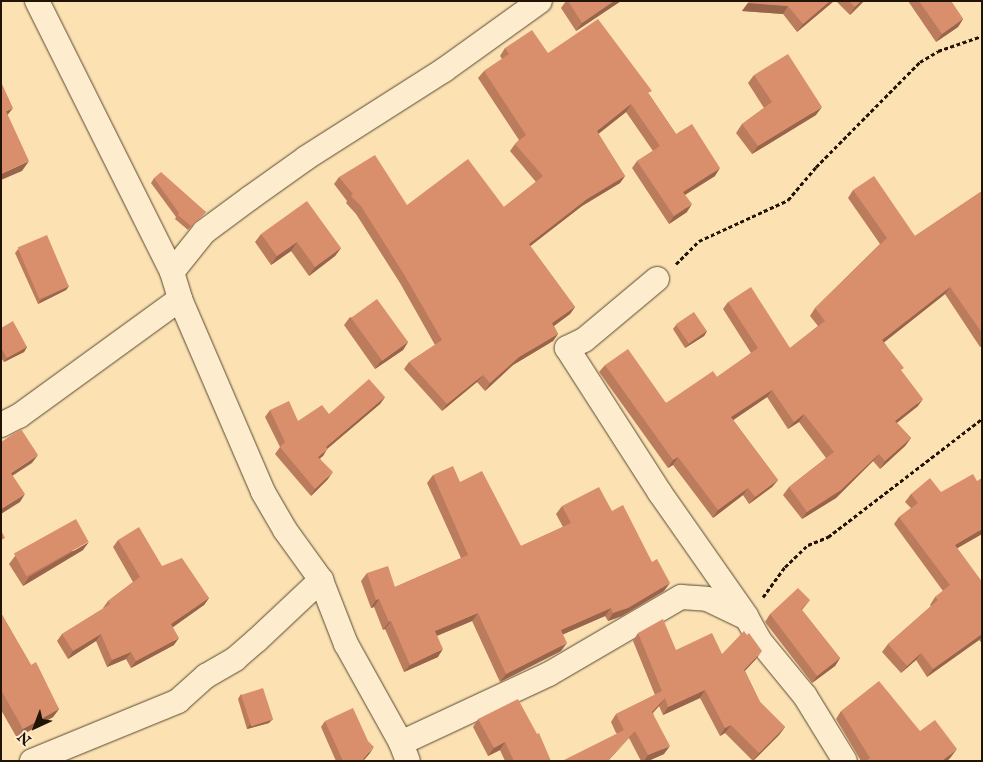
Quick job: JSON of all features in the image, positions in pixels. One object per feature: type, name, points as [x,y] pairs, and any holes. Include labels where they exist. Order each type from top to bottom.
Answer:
[{"type":"street","points":[[37,1],[172,272],[180,299],[263,492],[285,530],[321,580],[346,644],[404,752],[548,674],[681,597],[707,599],[747,618]]},
{"type":"street","points":[[172,272],[204,232],[250,198],[306,158],[444,70],[540,1]]},
{"type":"street","points":[[657,279],[584,340],[567,348],[660,493],[747,618],[759,640],[806,696],[845,761]]},
{"type":"street","points":[[1,425],[19,416],[180,299]]},
{"type":"street","points":[[32,761],[178,701],[206,676],[236,659],[321,580]]},
{"type":"path","points":[[657,279],[699,242],[788,200],[816,167],[920,62],[938,50],[982,36]]},
{"type":"path","points":[[747,618],[785,567],[808,545],[828,537],[982,419]]},
{"type":"building","points":[[568,1],[614,1],[582,23]]},
{"type":"building","points":[[750,1],[830,1],[803,24],[788,6],[748,3]]},
{"type":"building","points":[[849,1],[861,1],[855,7]]},
{"type":"building","points":[[919,1],[951,1],[963,19],[942,34]]},
{"type":"building","points":[[598,19],[652,91],[648,93],[676,134],[692,124],[720,168],[683,192],[692,204],[674,216],[637,161],[660,146],[631,104],[597,131],[625,176],[587,199],[529,244],[575,307],[552,323],[558,334],[519,357],[490,383],[483,375],[447,404],[409,362],[442,340],[361,206],[351,196],[353,194],[339,177],[375,155],[407,205],[468,159],[504,207],[543,176],[515,144],[526,135],[484,71],[509,54],[505,48],[532,30],[548,53]]},
{"type":"building","points":[[788,54],[822,107],[758,146],[742,124],[772,102],[754,75]]},
{"type":"building","points":[[1,82],[13,108],[6,111],[29,161],[1,174]]},
{"type":"building","points":[[161,172],[206,212],[191,226],[178,215],[179,213],[154,178]]},
{"type":"building","points":[[874,176],[915,236],[982,191],[982,333],[950,287],[882,340],[904,368],[901,370],[923,399],[895,421],[911,438],[885,461],[879,454],[841,490],[807,512],[789,487],[834,452],[804,414],[794,422],[772,390],[731,417],[778,480],[755,497],[748,488],[718,510],[678,457],[673,460],[605,365],[628,349],[666,403],[713,371],[717,377],[758,348],[728,302],[751,287],[790,348],[825,321],[815,308],[887,238],[853,190]]},
{"type":"building","points":[[307,201],[341,248],[315,267],[297,242],[277,256],[261,234]]},
{"type":"building","points":[[47,235],[69,287],[39,299],[18,248]]},
{"type":"building","points":[[377,299],[408,342],[382,361],[351,318]]},
{"type":"building","points":[[694,312],[707,331],[689,343],[676,324]]},
{"type":"building","points":[[13,321],[27,347],[7,358],[1,348],[1,328]]},
{"type":"building","points":[[369,379],[385,397],[326,447],[328,449],[318,457],[333,472],[315,489],[280,447],[285,442],[270,410],[289,401],[298,421],[322,405],[329,414]]},
{"type":"building","points":[[21,429],[38,455],[11,473],[25,494],[1,509],[1,442]]},
{"type":"building","points":[[453,466],[460,482],[482,471],[521,546],[571,523],[562,506],[599,487],[612,511],[623,505],[652,562],[657,559],[670,583],[628,608],[613,613],[611,608],[561,630],[567,643],[506,674],[478,613],[435,631],[443,649],[410,665],[391,621],[389,622],[379,599],[376,600],[367,573],[388,566],[395,587],[468,555],[433,475]]},
{"type":"building","points":[[973,474],[977,481],[982,478],[982,529],[955,545],[982,582],[982,634],[933,669],[921,653],[907,666],[888,644],[938,600],[935,597],[950,585],[899,517],[918,503],[911,494],[930,478],[941,492]]},
{"type":"building","points":[[76,519],[89,542],[27,576],[14,553]]},
{"type":"building","points":[[139,527],[162,566],[182,558],[209,598],[171,624],[179,638],[136,661],[131,652],[112,660],[101,634],[73,651],[62,634],[110,604],[108,601],[140,577],[118,540]]},
{"type":"building","points":[[1,530],[5,538],[1,540]]},
{"type":"building","points":[[798,588],[810,600],[801,609],[840,658],[817,676],[770,614]]},
{"type":"building","points":[[1,613],[31,665],[36,662],[59,709],[23,729],[1,690]]},
{"type":"building","points":[[663,619],[676,650],[712,633],[722,654],[744,631],[747,635],[749,633],[762,651],[744,670],[760,702],[785,727],[759,753],[731,725],[725,728],[705,690],[668,707],[665,698],[652,712],[670,746],[648,755],[635,731],[607,761],[562,761],[624,730],[616,714],[662,691],[638,633]]},
{"type":"building","points":[[879,681],[920,731],[935,720],[957,749],[942,761],[868,761],[870,758],[841,711]]},
{"type":"building","points":[[263,688],[273,719],[251,726],[241,695]]},
{"type":"building","points":[[518,699],[537,734],[539,733],[551,761],[514,761],[505,742],[494,748],[478,719]]},
{"type":"building","points":[[353,708],[368,741],[374,747],[363,759],[365,761],[343,761],[325,721]]}]
